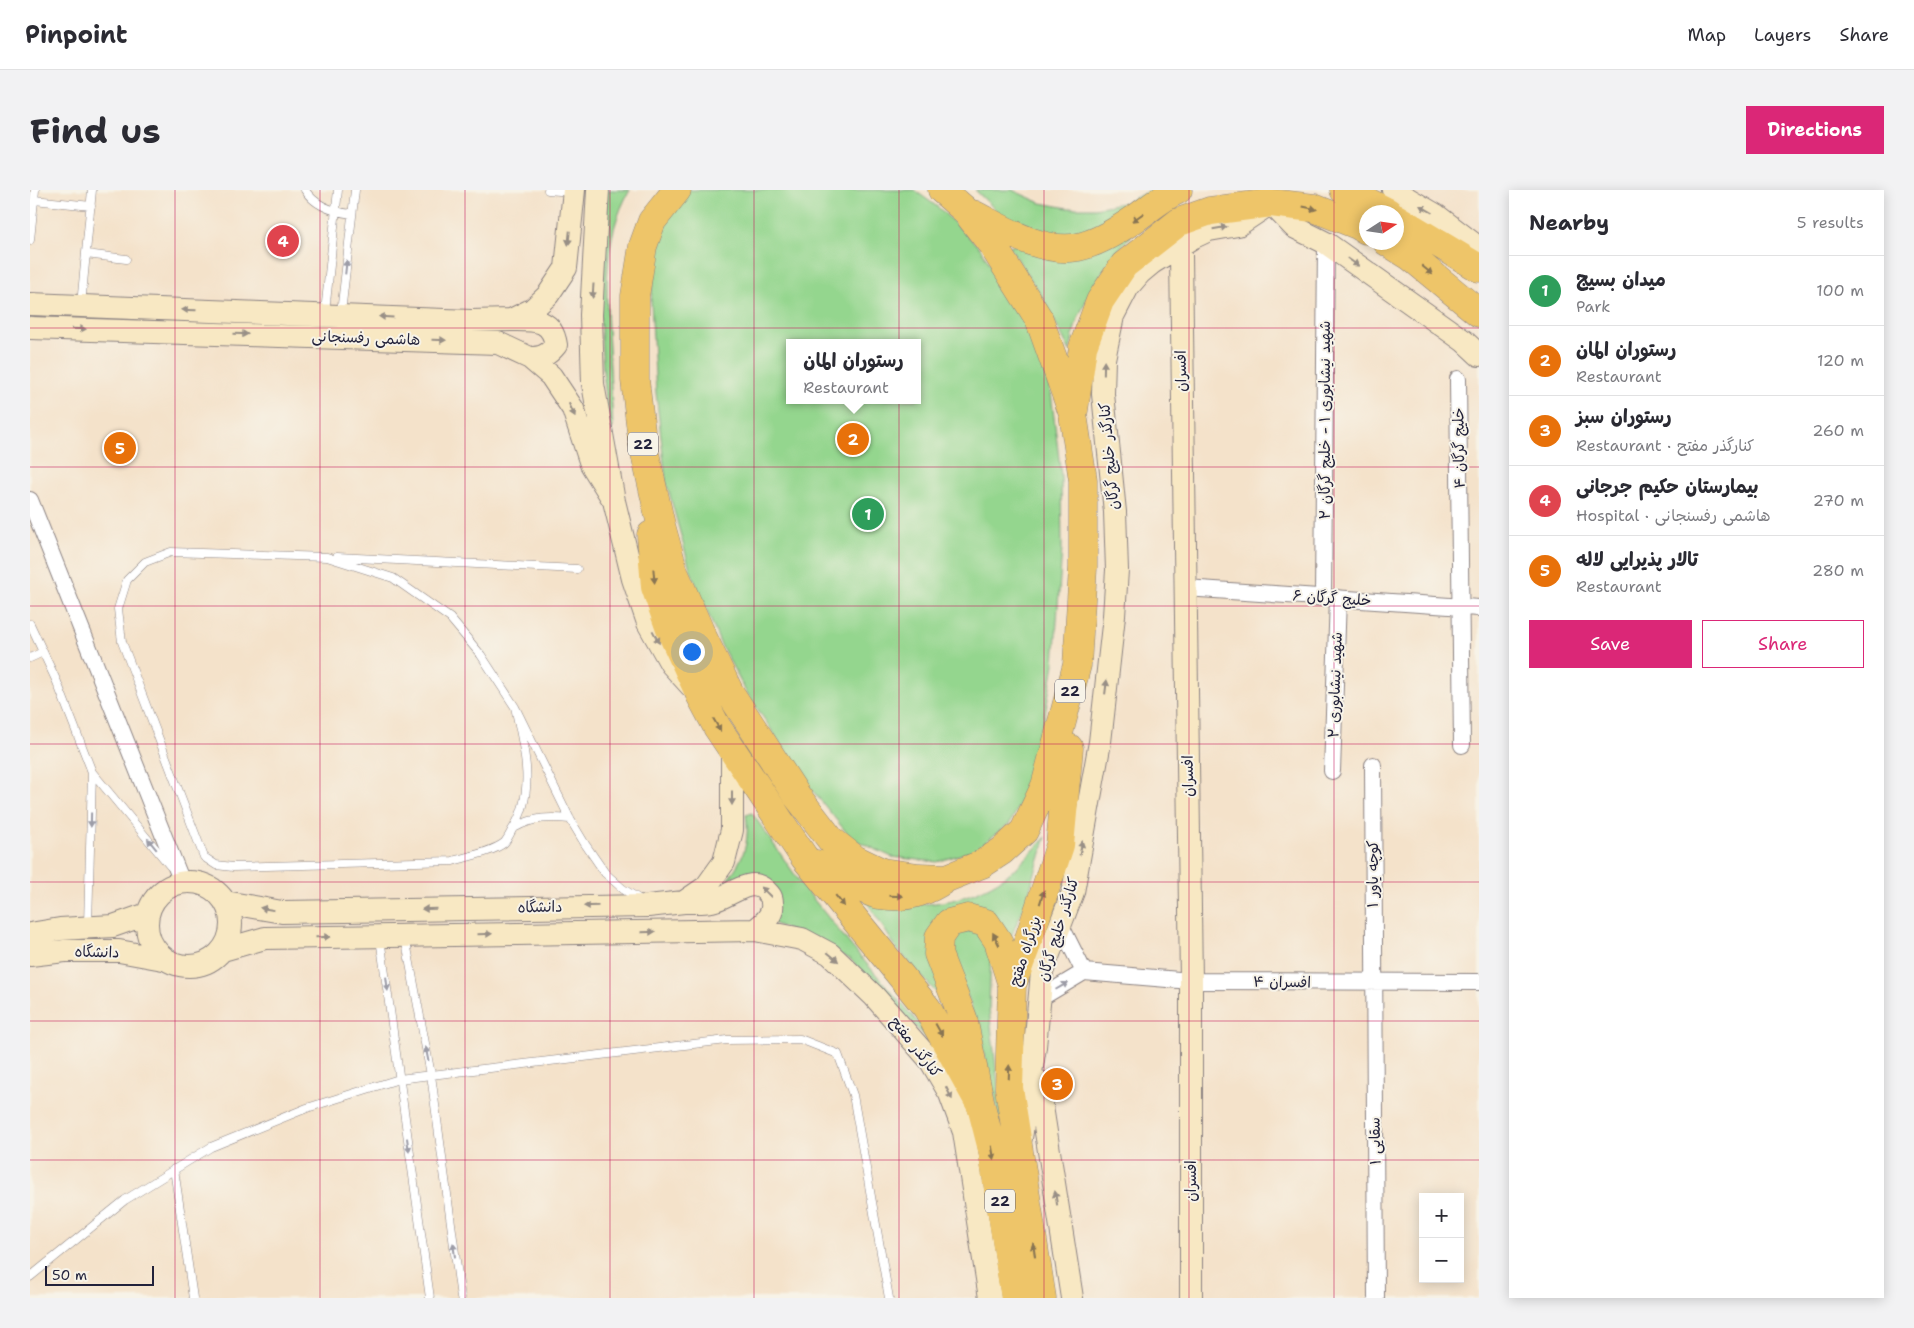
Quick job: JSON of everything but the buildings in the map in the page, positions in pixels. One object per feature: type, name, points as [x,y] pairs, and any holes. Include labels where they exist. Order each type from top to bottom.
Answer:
[{"type":"highway","name":"22","points":[[662,190],[643,246],[635,296],[635,380],[655,587],[671,632],[717,727],[804,857],[927,1008],[981,1106],[992,1148],[1015,1298]]},
{"type":"highway","name":"22","points":[[652,221],[677,190]]},
{"type":"highway","name":"22","points":[[642,440],[661,525],[678,580],[730,692],[797,796],[832,840],[855,859],[882,872],[919,877],[947,878],[982,864],[1002,851],[1024,831],[1045,786],[1077,665],[1083,568],[1083,480],[1073,414],[1039,319],[993,246],[966,210],[942,190]]},
{"type":"highway","points":[[966,210],[1018,237],[1050,246],[1077,247],[1106,237],[1169,194],[1178,190]]},
{"type":"highway","points":[[1344,190],[1374,205]]},
{"type":"highway","points":[[1073,414],[1083,346],[1100,301],[1124,265],[1179,222],[1210,211],[1271,203],[1314,208],[1359,226]]},
{"type":"highway","points":[[1404,223],[1479,268]]},
{"type":"highway","points":[[1400,250],[1479,313]]},
{"type":"highway","name":"بزرگراه مفتح","points":[[1042,1298],[1009,1088],[1012,985],[1060,845],[1077,665]]},
{"type":"highway","points":[[804,857],[877,895],[906,896],[930,890],[947,878]]},
{"type":"highway","points":[[981,1106],[963,1018],[938,954],[939,937],[949,923],[968,918],[986,923],[998,941],[1012,985]]},
{"type":"main road","points":[[598,190],[591,314],[593,384],[614,501],[633,579],[648,623],[671,664],[700,695]]},
{"type":"main road","points":[[1393,190],[1436,215],[1479,248]]},
{"type":"main road","name":"هاشمی رفسنجانی","points":[[30,304],[471,321],[511,320],[533,309],[548,295],[566,268],[574,191]]},
{"type":"main road","points":[[1271,203],[1294,227],[1326,243],[1464,341],[1479,355]]},
{"type":"main road","name":"کنارگذر خلیج گرگان","points":[[1034,1047],[1042,972],[1072,892],[1090,804],[1100,742],[1114,616],[1117,570],[1115,512],[1103,394],[1104,358],[1113,316],[1128,287],[1152,263],[1185,259],[1209,230],[1238,224],[1271,203]]},
{"type":"main road","name":"افسران","points":[[1185,259],[1183,500],[1191,981],[1191,1298]]},
{"type":"main road","points":[[511,320],[530,320],[547,325],[554,334],[556,345],[549,354],[538,358],[530,358]]},
{"type":"main road","name":"هاشمی رفسنجانی","points":[[31,329],[498,343],[530,358],[551,376],[573,409],[590,464],[614,501]]},
{"type":"main road","name":"دانشگاه","points":[[225,902],[282,912],[648,906],[684,902],[706,887],[724,862],[732,830],[732,750]]},
{"type":"main road","points":[[182,882],[199,883],[214,890],[225,902],[231,918],[230,935],[223,950],[211,962],[195,967],[178,966],[163,959],[152,947],[146,931],[147,914],[154,899],[166,888],[182,882]]},
{"type":"main road","points":[[684,902],[713,901],[728,896],[749,884],[761,886],[772,897],[773,910],[766,922],[755,930]]},
{"type":"main road","points":[[616,906],[617,932]]},
{"type":"main road","name":"دانشگاه","points":[[30,934],[113,926],[147,914]]},
{"type":"main road","name":"دانشگاه","points":[[223,950],[265,938],[755,930]]},
{"type":"main road","name":"کنارگذر مفتح","points":[[755,930],[802,939],[830,954],[874,996],[930,1060],[950,1094],[964,1132],[990,1298]]},
{"type":"main road","name":"دانشگاه","points":[[30,955],[64,951],[119,951],[163,959]]},
{"type":"main road","points":[[1019,1156],[1034,1047]]},
{"type":"main road","points":[[1034,1047],[1039,1098],[1072,1298]]},
{"type":"street","name":"شهید نیشابوری ۱ - خلیج گرگان ۲","points":[[1326,243],[1331,598]]},
{"type":"street","name":"خلیج گرگان ۴","points":[[1458,378],[1462,607],[1462,745]]},
{"type":"street","points":[[30,500],[182,882]]},
{"type":"street","name":"خلیج گرگان ۶","points":[[1185,588],[1479,608]]},
{"type":"street","name":"شهید نیشابوری ۲","points":[[1331,598],[1332,771]]},
{"type":"street","name":"کوچه یاور ۱","points":[[1373,765],[1374,983]]},
{"type":"street","points":[[1039,999],[1084,972],[1060,924]]},
{"type":"street","name":"افسران ۴","points":[[1084,972],[1191,981],[1479,982]]},
{"type":"street","name":"سقایی ۱","points":[[1374,983],[1376,1298]]},
{"type":"lane","points":[[30,240],[35,190]]},
{"type":"lane","points":[[81,307],[92,190]]},
{"type":"lane","points":[[305,190],[320,205],[336,212],[352,214]]},
{"type":"lane","points":[[333,315],[338,190]]},
{"type":"lane","points":[[333,315],[355,190]]},
{"type":"lane","points":[[548,190],[574,191]]},
{"type":"lane","points":[[34,200],[91,206]]},
{"type":"lane","points":[[86,254],[126,258]]},
{"type":"lane","points":[[515,707],[526,754],[526,786],[521,818],[505,842],[481,853],[453,861],[216,865],[204,857],[122,642],[118,609],[127,580],[145,562],[171,552],[577,569]]},
{"type":"lane","points":[[326,557],[393,578],[450,618],[481,655],[515,707],[570,818],[606,873],[623,889],[648,906]]},
{"type":"lane","points":[[31,627],[57,682],[92,772],[182,882]]},
{"type":"lane","points":[[30,658],[43,652]]},
{"type":"lane","points":[[88,928],[92,772]]},
{"type":"lane","points":[[513,829],[526,822],[548,817],[570,818]]},
{"type":"lane","points":[[380,936],[430,1298]]},
{"type":"lane","points":[[405,936],[431,1075],[461,1298]]},
{"type":"lane","points":[[30,1277],[125,1200],[211,1147],[298,1111],[399,1079],[727,1040],[800,1039],[838,1054],[853,1095],[889,1298]]},
{"type":"lane","points":[[174,1169],[193,1298]]},
{"type":"green space","points":[[607,190],[630,190],[614,227],[608,267],[607,307],[613,428],[610,429],[603,372],[600,315]]},
{"type":"green space","points":[[686,190],[914,190],[939,208],[980,248],[1034,334],[1051,393],[1061,475],[1062,548],[1054,664],[1033,780],[1010,823],[975,850],[937,862],[892,857],[851,838],[808,785],[745,690],[720,643],[690,569],[666,481],[656,393],[651,302],[656,247],[669,213]]},
{"type":"green space","points":[[975,190],[1012,190],[1041,203],[1068,208],[1095,208],[1127,202],[1150,190],[1160,190],[1115,222],[1067,238],[1042,236],[999,213]]},
{"type":"green space","points":[[1132,235],[1115,254],[1092,288],[1076,324],[1070,351],[1042,297],[1009,246]]},
{"type":"green space","points":[[752,813],[802,885],[853,948],[928,1034],[945,1067],[926,1038],[850,959],[773,923],[775,889],[719,890],[733,872],[742,856],[747,837],[746,815]]},
{"type":"green space","points":[[1046,837],[1026,902],[1010,939],[942,917],[952,1010],[897,949],[863,896],[891,903],[916,904],[947,901],[962,897],[977,892],[1004,877],[1016,868]]},
{"type":"green space","points":[[975,930],[991,951],[989,1009],[1011,1194],[994,1092],[970,1003],[947,941],[954,933]]},
{"type":"place","name":"بیمارستان حکیم جرجانی","points":[[283,241]]},
{"type":"place","name":"رستوران المان","points":[[853,439]]},
{"type":"place","name":"تالار پذیرایی لاله","points":[[120,448]]},
{"type":"place","name":"میدان بسیج","points":[[868,514]]},
{"type":"place","name":"رستوران سبز","points":[[1057,1084]]}]
